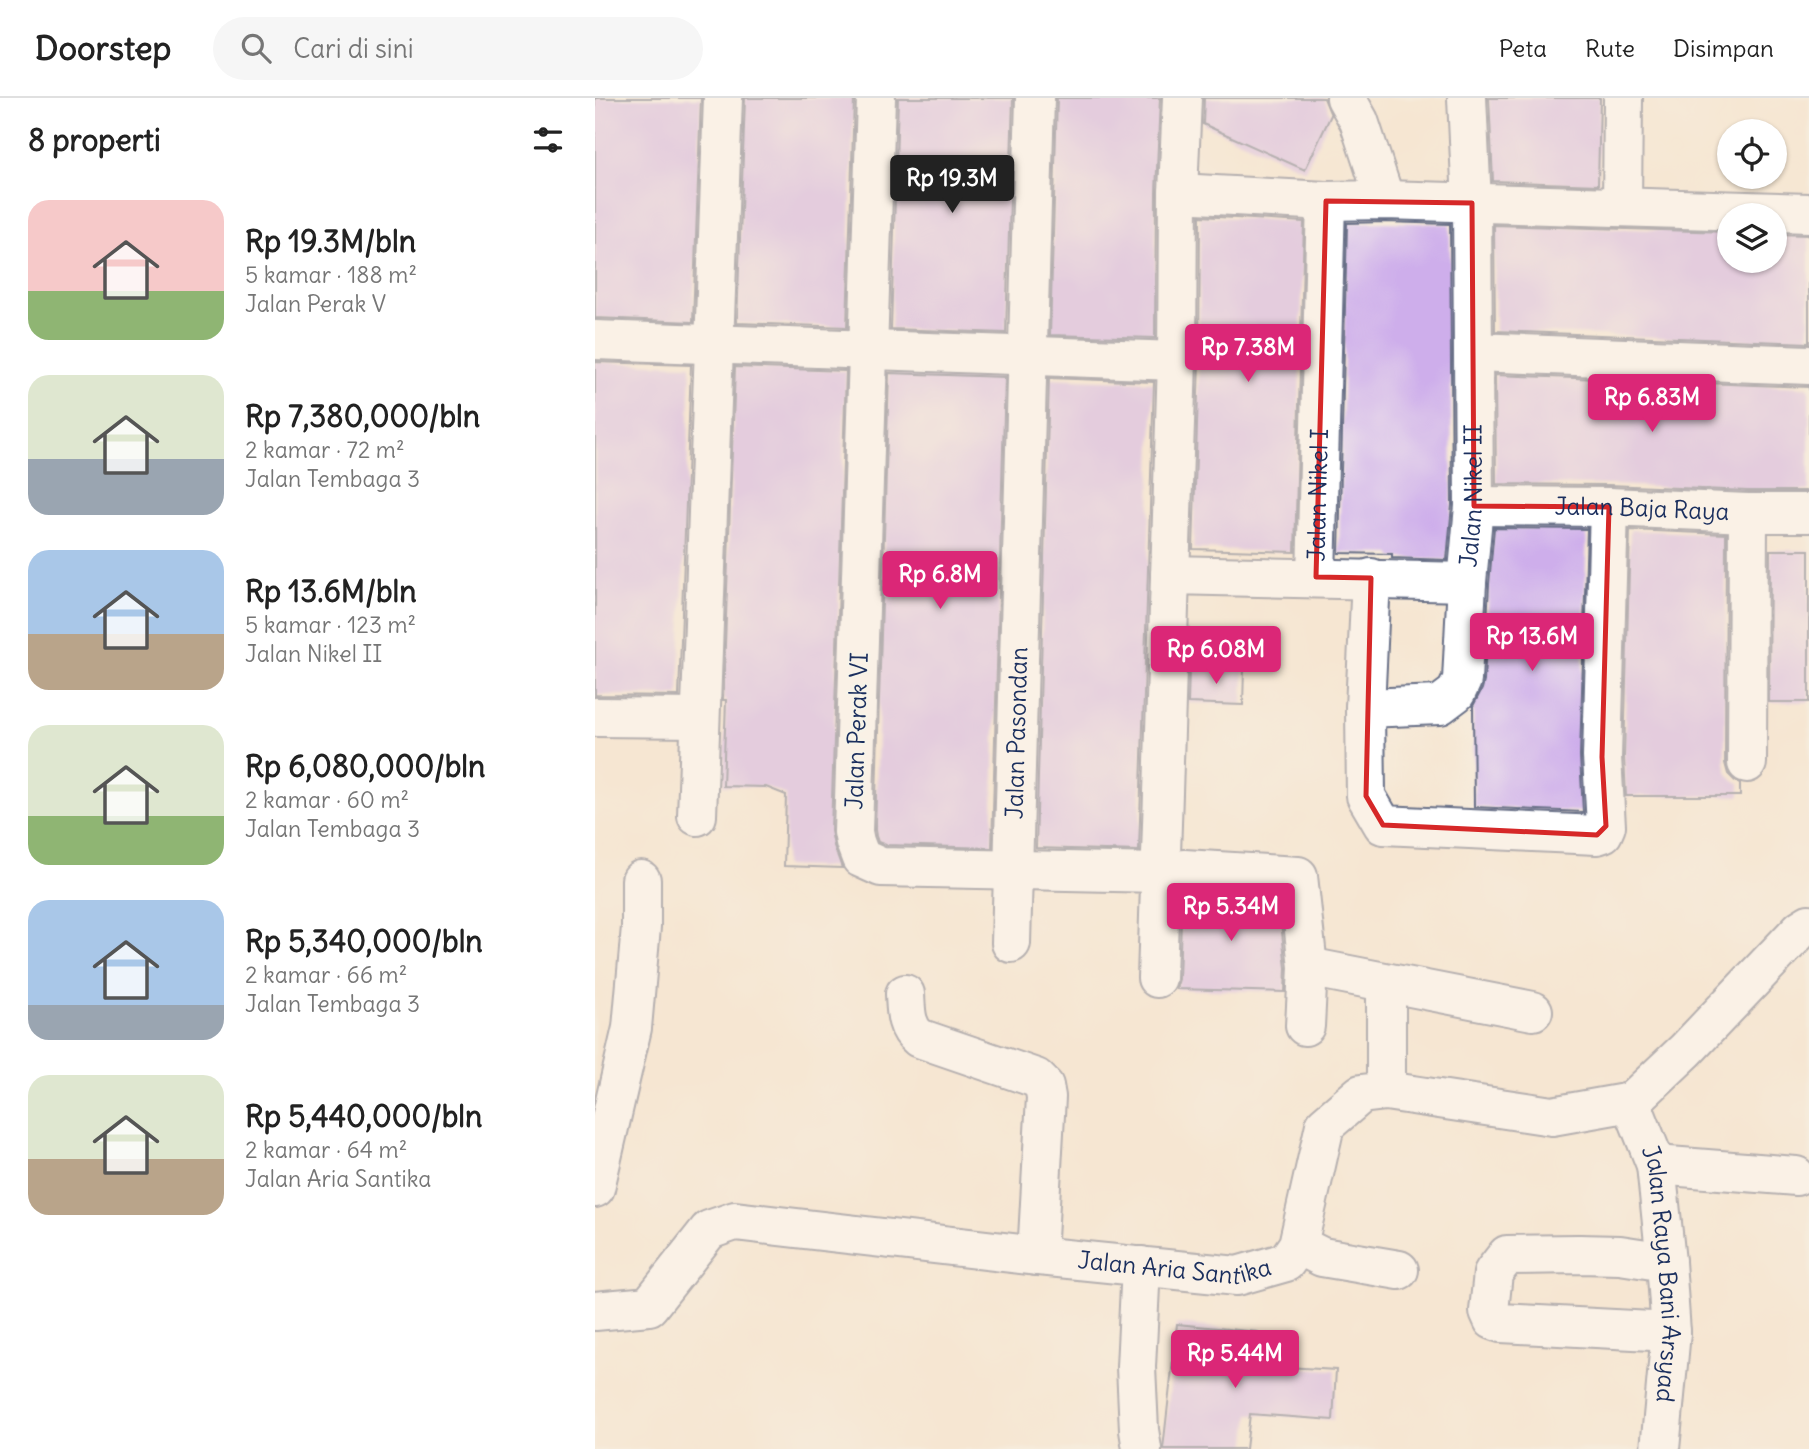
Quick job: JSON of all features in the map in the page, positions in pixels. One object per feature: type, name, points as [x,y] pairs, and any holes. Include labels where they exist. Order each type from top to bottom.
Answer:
[{"type":"street","points":[[697,816],[723,98]]},
{"type":"street","name":"Jalan Perak VI","points":[[876,98],[853,832],[861,858],[881,867],[1014,870]]},
{"type":"street","name":"Jalan Pasondan","points":[[1011,943],[1035,98]]},
{"type":"street","points":[[1157,978],[1177,361],[1178,193],[1182,98]]},
{"type":"street","points":[[1346,98],[1359,121],[1385,200]]},
{"type":"street","name":"Jalan Nikel II","points":[[1365,708],[1440,705],[1456,693],[1462,680],[1474,506],[1472,203],[1467,98]]},
{"type":"street","points":[[1622,206],[1623,98]]},
{"type":"street","points":[[1178,193],[1327,201],[1385,200],[1809,213]]},
{"type":"street","name":"Jalan Nikel I","points":[[1316,577],[1327,201]]},
{"type":"street","points":[[595,340],[1177,361]]},
{"type":"street","points":[[1473,352],[1809,365]]},
{"type":"street","name":"Jalan Baja Raya","points":[[1474,506],[1809,513]]},
{"type":"street","points":[[1371,578],[1365,708],[1366,796],[1383,825],[1597,835],[1603,833],[1606,826],[1602,757],[1609,507]]},
{"type":"street","points":[[1747,763],[1748,513]]},
{"type":"street","points":[[1170,575],[1467,582]]},
{"type":"street","points":[[595,717],[700,718]]},
{"type":"street","points":[[1014,870],[1160,873],[1184,869],[1299,876],[1308,967],[1305,1026]]},
{"type":"street","points":[[595,1188],[632,1028],[642,927],[642,880]]},
{"type":"street","points":[[1631,1102],[1686,1050],[1801,929],[1809,924]]},
{"type":"street","points":[[1308,967],[1532,1011]]},
{"type":"street","points":[[1386,983],[1386,1091]]},
{"type":"street","points":[[905,994],[908,1024],[911,1032],[919,1038],[1036,1078],[1044,1086],[1046,1097],[1037,1256]]},
{"type":"street","name":"Jalan Aria Santika","points":[[595,1311],[649,1307],[709,1230],[735,1221],[1237,1276],[1286,1262],[1299,1245],[1325,1125],[1361,1094],[1386,1091],[1552,1116],[1631,1102]]},
{"type":"street","name":"Jalan Raya Bani Arsyad","points":[[1631,1102],[1656,1165],[1666,1262],[1671,1332],[1660,1449]]},
{"type":"street","points":[[1656,1165],[1796,1176]]},
{"type":"street","points":[[1299,1245],[1322,1257],[1399,1270]]},
{"type":"street","points":[[1666,1262],[1620,1255],[1507,1255],[1493,1273],[1489,1311],[1493,1320],[1501,1323],[1671,1332]]},
{"type":"street","points":[[1142,1266],[1136,1367],[1142,1449]]},
{"type":"highlighted area","points":[[1326,201],[1472,203],[1474,506],[1609,507],[1602,757],[1606,826],[1597,835],[1383,825],[1366,796],[1371,578],[1316,577]]},
{"type":"building","points":[[595,98],[701,98],[693,322],[595,318]]},
{"type":"building","points":[[745,98],[854,98],[847,327],[737,323]]},
{"type":"building","points":[[898,98],[1013,98],[1006,333],[891,329]]},
{"type":"building","points":[[1057,98],[1160,98],[1155,338],[1050,335]]},
{"type":"building","points":[[1204,98],[1324,98],[1331,115],[1305,170],[1203,124]]},
{"type":"building","points":[[1489,98],[1600,98],[1598,185],[1493,181]]},
{"type":"building","points":[[1200,216],[1304,222],[1295,552],[1193,549]]},
{"type":"building","points":[[1347,223],[1450,224],[1452,505],[1447,560],[1392,558],[1392,554],[1339,553]]},
{"type":"building","points":[[1494,225],[1717,232],[1717,273],[1787,273],[1787,234],[1809,235],[1809,343],[1495,331]]},
{"type":"building","points":[[595,362],[691,365],[679,696],[595,695]]},
{"type":"building","points":[[735,367],[846,371],[831,831],[842,868],[784,866],[786,795],[766,787],[723,786],[726,700],[723,700]]},
{"type":"building","points":[[889,373],[1005,377],[992,848],[886,845],[878,842],[876,836]]},
{"type":"building","points":[[1495,375],[1809,387],[1809,491],[1496,484]]},
{"type":"building","points":[[1049,378],[1154,382],[1139,851],[1036,848]]},
{"type":"building","points":[[1494,528],[1587,529],[1580,756],[1583,812],[1474,807],[1473,706],[1484,681]]},
{"type":"building","points":[[1630,530],[1726,534],[1725,763],[1728,774],[1740,783],[1740,796],[1626,796],[1624,757]]},
{"type":"building","points":[[1770,550],[1809,550],[1809,702],[1769,702]]},
{"type":"building","points":[[1189,668],[1244,669],[1243,705],[1188,703]]},
{"type":"building","points":[[1182,892],[1278,897],[1286,968],[1285,992],[1176,989],[1179,979]]},
{"type":"building","points":[[1177,1324],[1258,1332],[1255,1365],[1336,1370],[1333,1420],[1250,1414],[1246,1449],[1163,1449]]}]
